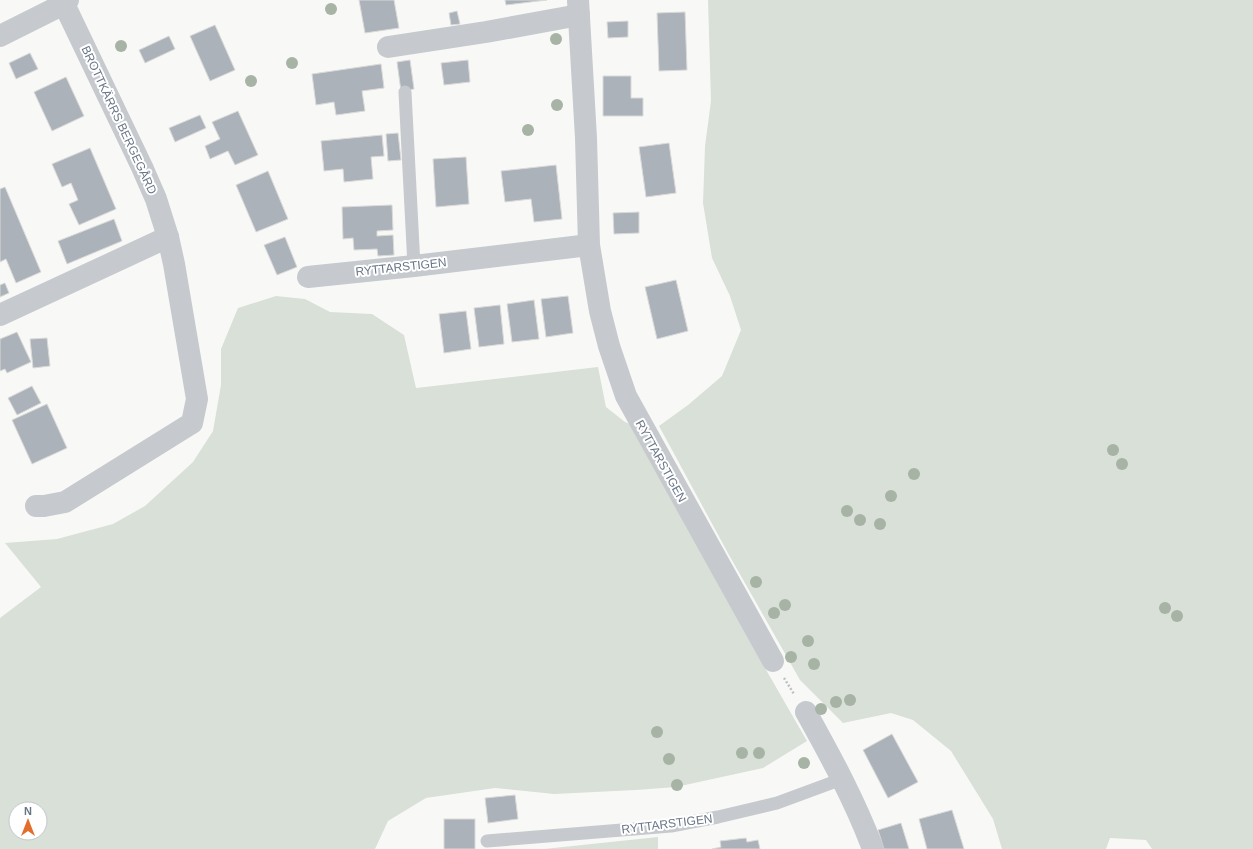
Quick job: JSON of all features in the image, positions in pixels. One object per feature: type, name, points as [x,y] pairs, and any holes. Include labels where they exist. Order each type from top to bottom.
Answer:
[{"type":"street","points":[[0,36],[60,3]]},
{"type":"street","name":"BROTTKÄRRS BERGEGÅRD","points":[[36,506],[65,502],[192,423],[197,399],[174,264],[168,237],[156,198],[60,3]]},
{"type":"street","name":"RYTTARSTIGEN","points":[[388,47],[486,32],[579,7],[586,138],[589,245],[600,311],[609,346],[626,396],[773,661]]},
{"type":"street","points":[[0,315],[168,237]]},
{"type":"street","name":"RYTTARSTIGEN","points":[[308,277],[589,245]]},
{"type":"street","points":[[806,712],[842,779],[864,825],[873,849]]},
{"type":"lane","points":[[405,92],[414,266]]},
{"type":"lane","name":"RYTTARSTIGEN","points":[[487,841],[671,826],[777,803],[842,779]]},
{"type":"path","points":[[773,661],[806,712]]},
{"type":"shaded area","points":[[708,0],[1253,0],[1253,849],[1152,849],[1146,840],[1110,838],[1106,849],[1002,849],[993,819],[951,751],[913,720],[891,713],[843,723],[800,680],[729,555],[659,426],[688,405],[722,376],[741,330],[730,296],[712,258],[703,203],[705,146],[711,101]]},
{"type":"shaded area","points":[[276,296],[305,299],[330,312],[372,314],[404,335],[416,388],[598,367],[606,407],[625,422],[635,426],[753,647],[807,741],[763,768],[676,787],[554,794],[495,788],[426,798],[388,821],[375,849],[0,849],[0,618],[41,587],[5,543],[57,539],[113,524],[145,506],[193,462],[213,431],[221,385],[221,349],[238,308]]},
{"type":"shaded area","points":[[658,837],[658,849],[544,849]]},
{"type":"building","points":[[359,0],[394,0],[399,28],[365,33]]},
{"type":"building","points":[[505,0],[547,0],[506,5]]},
{"type":"building","points":[[457,11],[460,24],[451,25],[449,13]]},
{"type":"building","points":[[685,12],[687,70],[659,71],[657,13]]},
{"type":"building","points":[[628,21],[628,37],[608,38],[607,22]]},
{"type":"building","points":[[215,25],[235,70],[210,81],[190,36]]},
{"type":"building","points":[[169,36],[175,49],[145,63],[139,50]]},
{"type":"building","points":[[30,53],[38,69],[16,79],[9,63]]},
{"type":"building","points":[[410,60],[414,89],[401,91],[397,62]]},
{"type":"building","points":[[468,60],[470,82],[444,85],[441,63]]},
{"type":"building","points":[[381,64],[384,88],[362,91],[365,111],[336,115],[334,102],[316,105],[312,74]]},
{"type":"building","points":[[603,76],[631,76],[631,98],[643,98],[643,116],[603,116]]},
{"type":"building","points":[[66,77],[84,116],[52,131],[34,92]]},
{"type":"building","points":[[238,111],[258,155],[235,165],[228,151],[210,159],[205,146],[220,139],[212,122]]},
{"type":"building","points":[[200,115],[206,128],[175,142],[169,128]]},
{"type":"building","points":[[398,133],[401,160],[388,161],[386,134]]},
{"type":"building","points":[[382,135],[384,156],[371,157],[373,179],[344,182],[343,169],[324,171],[321,141]]},
{"type":"building","points":[[669,143],[676,193],[646,197],[639,147]]},
{"type":"building","points":[[90,148],[116,209],[79,225],[69,204],[78,200],[71,183],[62,187],[52,164]]},
{"type":"building","points":[[466,157],[469,204],[436,207],[433,159]]},
{"type":"building","points":[[556,165],[562,219],[534,222],[531,199],[505,202],[501,171]]},
{"type":"building","points":[[268,171],[288,219],[256,232],[236,185]]},
{"type":"building","points":[[5,187],[41,272],[16,283],[6,259],[0,262],[0,189]]},
{"type":"building","points":[[392,205],[393,230],[377,231],[377,236],[393,235],[394,255],[378,256],[377,249],[354,250],[353,238],[343,239],[342,207]]},
{"type":"building","points":[[639,212],[639,233],[614,234],[613,213]]},
{"type":"building","points":[[114,219],[122,241],[67,264],[58,241]]},
{"type":"building","points":[[285,237],[297,267],[277,275],[264,245]]},
{"type":"building","points":[[676,280],[688,331],[657,339],[645,287]]},
{"type":"building","points":[[5,283],[9,293],[0,297],[0,285]]},
{"type":"building","points":[[568,296],[573,333],[546,337],[541,299]]},
{"type":"building","points":[[534,300],[539,339],[512,342],[507,304]]},
{"type":"building","points":[[500,305],[504,344],[479,347],[474,308]]},
{"type":"building","points":[[466,311],[471,349],[444,353],[439,314]]},
{"type":"building","points":[[17,332],[31,362],[7,373],[5,369],[0,371],[0,339]]},
{"type":"building","points":[[47,338],[50,366],[33,368],[30,339]]},
{"type":"building","points":[[32,386],[41,403],[17,415],[8,398]]},
{"type":"building","points":[[47,404],[67,448],[32,464],[12,420]]},
{"type":"building","points":[[892,734],[918,782],[888,798],[863,750]]},
{"type":"building","points":[[515,795],[518,819],[488,823],[485,798]]},
{"type":"building","points":[[952,810],[964,849],[927,849],[919,819]]},
{"type":"building","points":[[444,819],[475,819],[475,849],[444,849]]},
{"type":"building","points":[[901,823],[909,849],[884,849],[878,830]]},
{"type":"building","points":[[746,838],[747,842],[758,840],[760,849],[712,849],[721,847],[720,841]]}]
